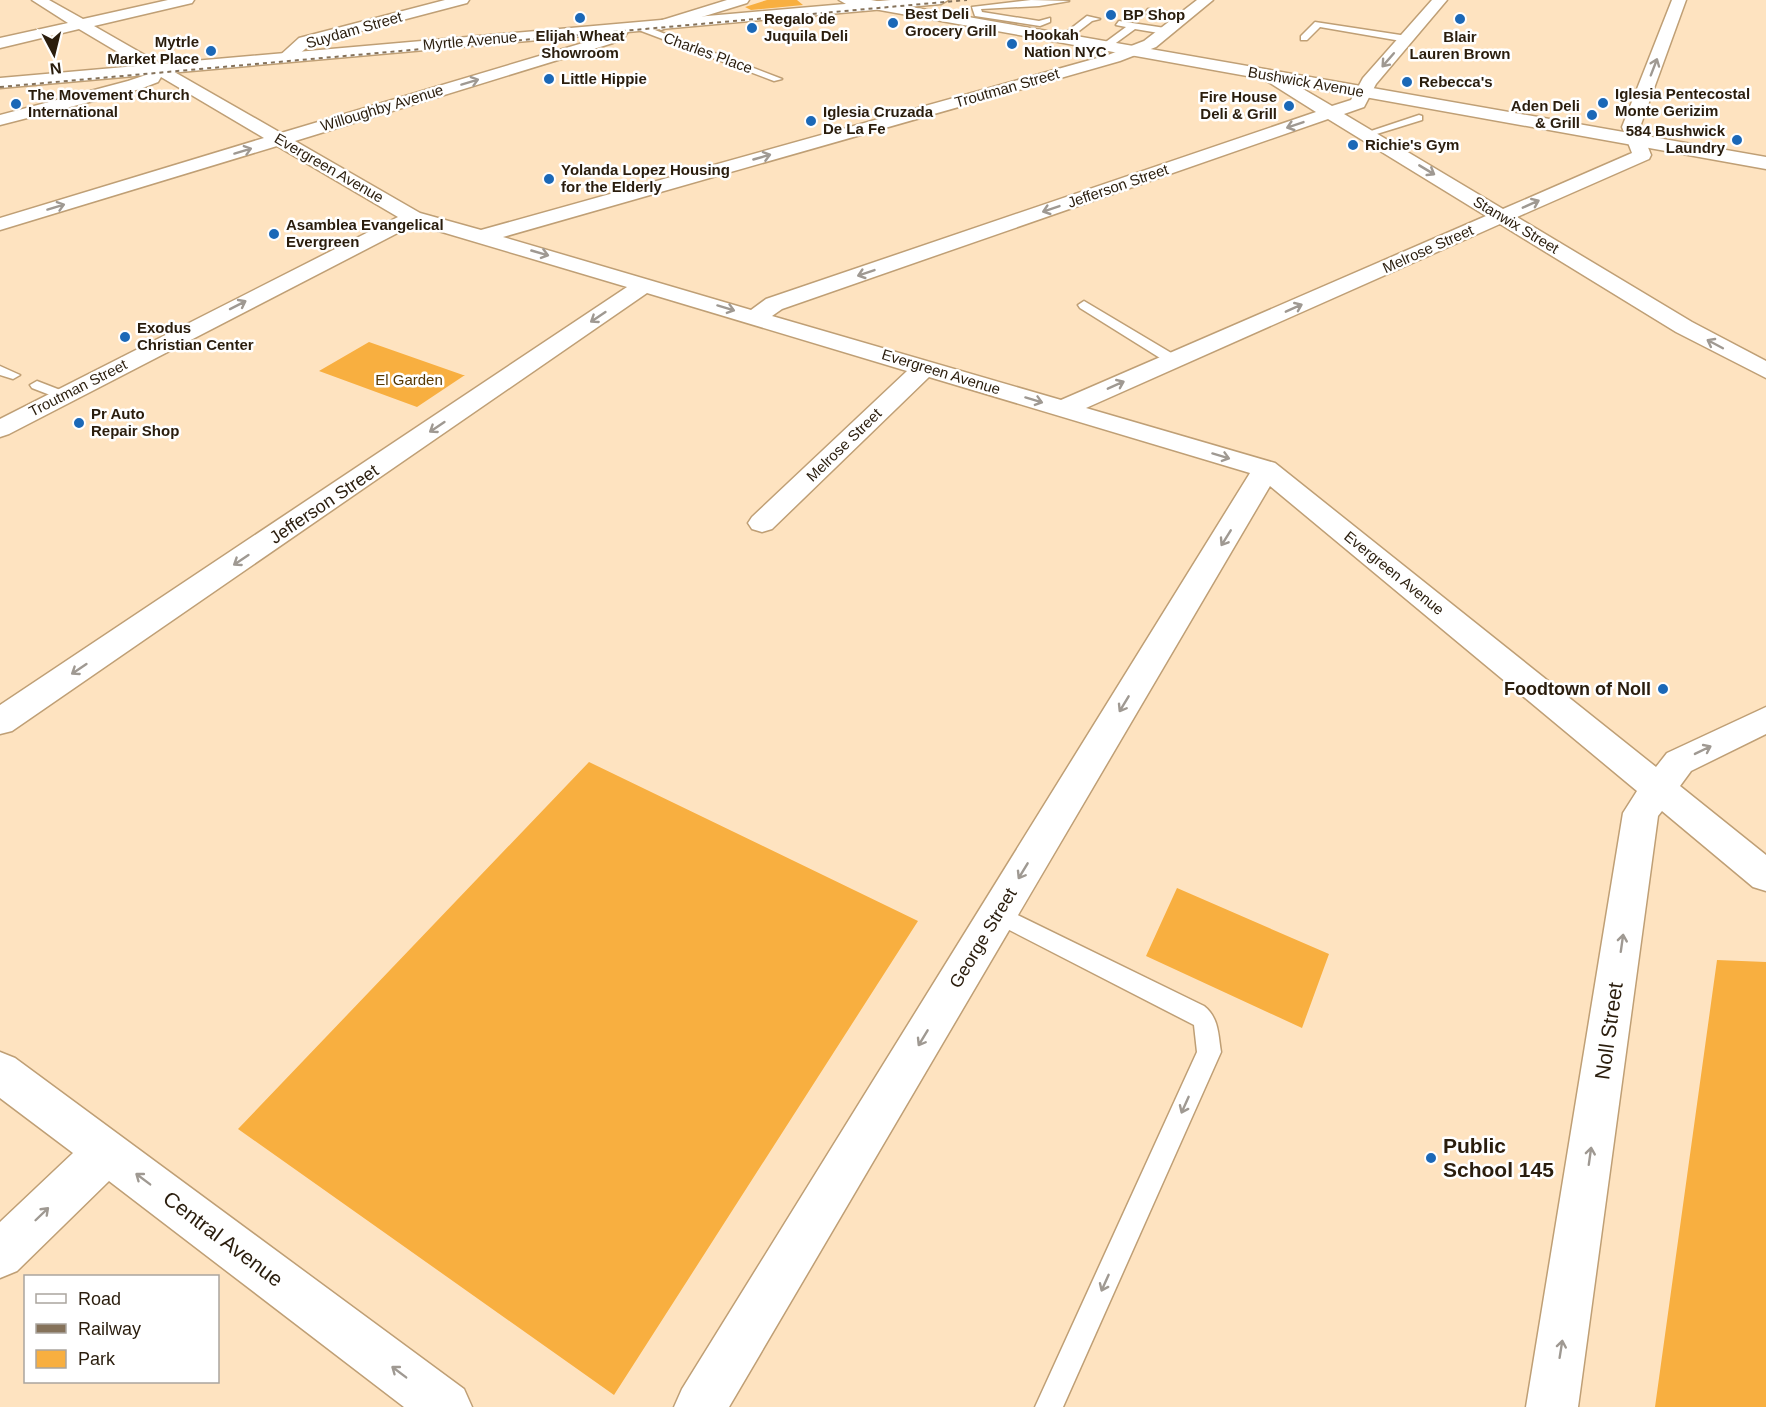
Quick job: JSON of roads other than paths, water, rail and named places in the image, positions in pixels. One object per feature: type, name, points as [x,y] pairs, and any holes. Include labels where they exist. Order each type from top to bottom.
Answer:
[{"type":"street","name":"Evergreen Avenue","points":[[39,0],[413,217],[646,284],[1266,470],[1661,788],[1766,876]]},
{"type":"street","points":[[0,43],[187,0]]},
{"type":"street","name":"Suydam Street","points":[[285,57],[305,41],[462,0]]},
{"type":"street","points":[[661,25],[742,0]]},
{"type":"street","name":"Bushwick Avenue","points":[[846,0],[878,6],[981,10],[1063,39],[1112,32],[1131,51],[1766,163]]},
{"type":"street","name":"Myrtle Avenue","points":[[0,83],[941,0]]},
{"type":"street","name":"Troutman Street","points":[[484,236],[1131,51],[1150,44],[1206,0]]},
{"type":"street","name":"Jefferson Street","points":[[756,317],[774,304],[1359,103],[1370,82],[1440,0]]},
{"type":"street","name":"Melrose Street","points":[[1062,409],[1642,155],[1631,128],[1679,0]]},
{"type":"street","name":"Willoughby Avenue","points":[[0,224],[608,40],[631,27]]},
{"type":"street","points":[[0,120],[134,85],[152,78],[157,69]]},
{"type":"street","name":"Stanwix Street","points":[[1268,75],[1684,327],[1763,367]]},
{"type":"street","name":"Troutman Street","points":[[0,429],[413,217]]},
{"type":"street","name":"Jefferson Street","points":[[0,722],[646,284]]},
{"type":"street","name":"Melrose Street","points":[[762,523],[925,367]]},
{"type":"street","name":"George Street","points":[[700,1407],[1266,470]]},
{"type":"street","name":"Noll Street","points":[[1552,1407],[1641,813],[1679,762],[1766,719]]},
{"type":"street","name":"Central Avenue","points":[[0,1072],[446,1407]]},
{"type":"street","points":[[0,1254],[107,1152]]},
{"type":"lane","points":[[981,10],[1003,3],[1065,1]]},
{"type":"lane","points":[[981,10],[1016,21],[1040,24],[1047,20]]},
{"type":"lane","points":[[1148,11],[1183,17]]},
{"type":"lane","points":[[1063,39],[1087,24]]},
{"type":"lane","points":[[1304,38],[1318,24],[1407,39]]},
{"type":"lane","name":"Charles Place","points":[[631,27],[777,78]]},
{"type":"lane","points":[[1112,32],[1127,30]]},
{"type":"lane","points":[[1112,32],[1127,30]]},
{"type":"lane","points":[[1112,32],[1165,31]]},
{"type":"lane","points":[[1367,134],[1419,118]]},
{"type":"lane","points":[[1084,305],[1173,360]]},
{"type":"lane","points":[[0,370],[13,375]]},
{"type":"lane","points":[[37,385],[63,396]]},
{"type":"lane","points":[[997,914],[1196,1013],[1205,1020],[1209,1052],[1049,1407]]},
{"type":"railway","points":[[0,87],[967,0]]},
{"type":"place","name":"BP Shop","points":[[1111,15]]},
{"type":"place","name":"Elijah Wheat Showroom","points":[[580,18]]},
{"type":"place","name":"Blair Lauren Brown","points":[[1460,19]]},
{"type":"place","name":"Best Deli Grocery Grill","points":[[893,23]]},
{"type":"place","name":"Regalo de Juquila Deli","points":[[752,28]]},
{"type":"place","name":"Hookah Nation NYC","points":[[1012,44]]},
{"type":"place","name":"Mytrle Market Place","points":[[211,51]]},
{"type":"place","name":"Little Hippie","points":[[549,79]]},
{"type":"place","name":"Rebecca's","points":[[1407,82]]},
{"type":"place","name":"Iglesia Pentecostal Monte Gerizim","points":[[1603,103]]},
{"type":"place","name":"The Movement Church International","points":[[16,104]]},
{"type":"place","name":"Fire House Deli & Grill","points":[[1289,106]]},
{"type":"place","name":"Aden Deli & Grill","points":[[1592,115]]},
{"type":"place","name":"Iglesia Cruzada De La Fe","points":[[811,121]]},
{"type":"place","name":"584 Bushwick Laundry","points":[[1737,140]]},
{"type":"place","name":"Richie's Gym","points":[[1353,145]]},
{"type":"place","name":"Yolanda Lopez Housing for the Elderly","points":[[549,179]]},
{"type":"place","name":"Asamblea Evangelical Evergreen","points":[[274,234]]},
{"type":"place","name":"Exodus Christian Center","points":[[125,337]]},
{"type":"place","name":"Pr Auto Repair Shop","points":[[79,423]]},
{"type":"place","name":"Foodtown of Noll","points":[[1663,689]]},
{"type":"place","name":"Public School 145","points":[[1431,1158]]},
{"type":"park label","name":"El Garden","points":[[409,380]]}]
